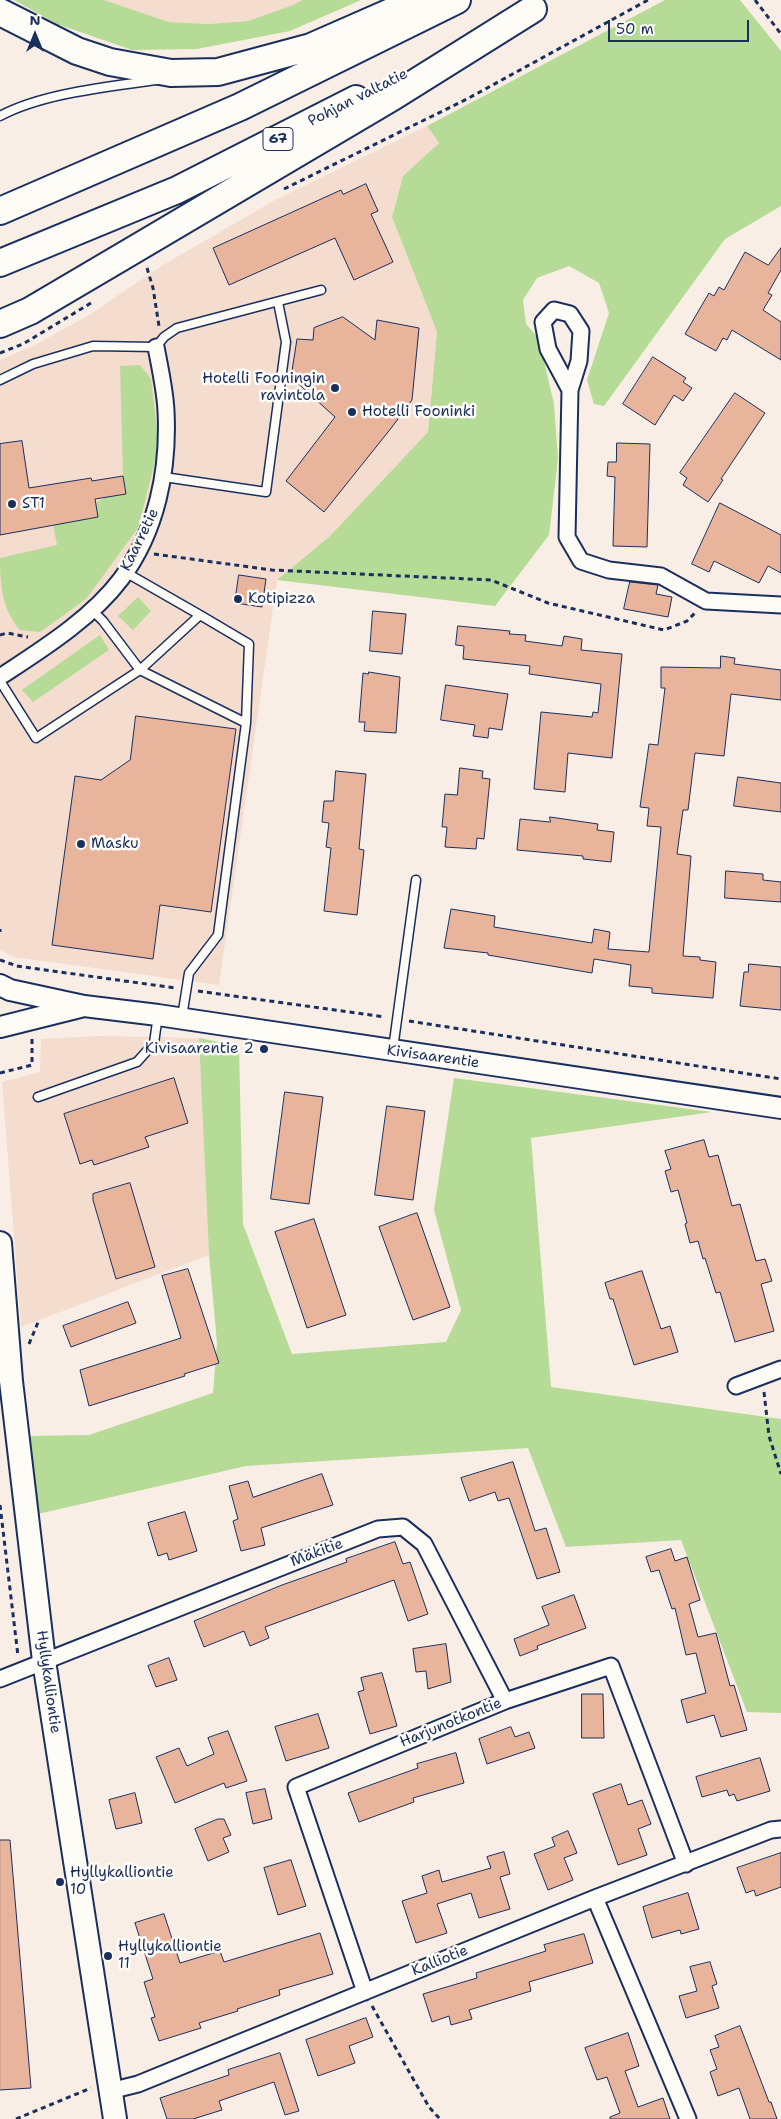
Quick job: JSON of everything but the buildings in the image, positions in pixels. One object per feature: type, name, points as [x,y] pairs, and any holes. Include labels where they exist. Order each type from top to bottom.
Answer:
[{"type":"highway","points":[[0,12],[77,51],[110,62],[171,73],[218,72],[311,47],[418,0]]},
{"type":"highway","points":[[0,211],[240,107],[457,0]]},
{"type":"highway","points":[[0,324],[30,311],[394,96],[540,4]]},
{"type":"highway","name":"Pohjan valtatie","points":[[0,263],[177,190],[540,4]]},
{"type":"main road","name":"Hyllykalliontie","points":[[0,1243],[6,1382],[102,2089],[115,2119]]},
{"type":"street","name":"Kaarretie","points":[[0,677],[42,649],[92,610],[146,551],[164,477],[166,410],[160,342]]},
{"type":"street","points":[[570,390],[567,537],[580,561],[609,570],[661,576],[706,601],[781,605]]},
{"type":"street","name":"Kivisaarentie","points":[[0,986],[10,990],[84,1006],[182,1018],[781,1108]]},
{"type":"street","name":"Kivisaarentie","points":[[0,1027],[84,1006]]},
{"type":"street","points":[[736,1386],[781,1369]]},
{"type":"street","name":"Mäkitie","points":[[0,1679],[378,1530],[403,1527],[424,1544],[505,1701]]},
{"type":"street","name":"Harjunotkontie","points":[[364,1992],[296,1787],[505,1701],[612,1666],[686,1864]]},
{"type":"street","name":"Kalliotie","points":[[102,2089],[138,2084],[595,1898],[776,1830]]},
{"type":"street","points":[[595,1898],[688,2119]]},
{"type":"lane","points":[[0,116],[47,99],[94,89],[218,72]]},
{"type":"lane","points":[[0,380],[33,364],[93,346],[160,342],[177,328],[321,290]]},
{"type":"lane","points":[[164,477],[266,492],[286,342],[278,302]]},
{"type":"lane","points":[[125,572],[249,644],[246,723],[218,935],[189,973],[182,1018]]},
{"type":"lane","points":[[92,610],[103,621],[140,670],[246,723]]},
{"type":"lane","points":[[0,681],[36,738],[140,670],[200,615]]},
{"type":"lane","points":[[393,1051],[416,880]]},
{"type":"lane","points":[[38,1097],[138,1062],[154,1043],[158,1015]]},
{"type":"path","points":[[283,189],[467,99],[648,0]]},
{"type":"path","points":[[755,0],[781,34]]},
{"type":"path","points":[[138,273],[155,262]]},
{"type":"path","points":[[146,268],[153,288],[160,342]]},
{"type":"path","points":[[0,353],[23,344],[96,300]]},
{"type":"path","points":[[146,551],[156,546]]},
{"type":"path","points":[[146,551],[272,570],[491,580],[548,603],[664,630],[687,621],[706,601]]},
{"type":"path","points":[[0,1073],[32,1065],[32,1038]]},
{"type":"path","points":[[762,1376],[769,1436],[781,1474]]},
{"type":"path","points":[[364,1992],[429,2107],[440,2119]]},
{"type":"path","points":[[16,2119],[102,2089]]},
{"type":"shaded area","points":[[104,0],[302,0],[248,21],[208,24],[169,22]]},
{"type":"shaded area","points":[[427,126],[439,143],[403,176],[392,217],[437,332],[428,432],[330,536],[277,580],[219,985],[13,957],[0,950],[0,360],[35,345],[89,315],[163,265],[277,199]]},
{"type":"shaded area","points":[[98,1036],[199,1038],[209,1255],[21,1327],[2,1082],[40,1072],[41,1039]]},
{"type":"green space","points":[[14,0],[104,0],[169,22],[208,24],[248,21],[302,0],[361,0],[290,31],[197,49],[132,50],[57,24]]},
{"type":"green space","points":[[665,0],[740,0],[781,51],[781,206],[725,239],[604,406],[594,404],[587,380],[609,313],[599,283],[569,266],[537,278],[523,300],[526,324],[539,339],[554,404],[558,459],[549,535],[495,606],[277,580],[330,536],[428,432],[437,332],[392,217],[403,176],[439,143],[427,126]]},
{"type":"green space","points":[[140,365],[151,379],[159,446],[138,528],[86,599],[40,632],[20,630],[9,614],[3,596],[0,558],[57,545],[53,525],[97,517],[95,503],[106,497],[126,494],[123,476],[120,366]]},
{"type":"green space","points":[[138,597],[151,611],[133,630],[118,616]]},
{"type":"green space","points":[[100,635],[109,650],[33,702],[22,690]]},
{"type":"green space","points":[[199,1038],[239,1046],[243,1224],[292,1354],[446,1342],[461,1310],[434,1210],[454,1078],[712,1112],[531,1138],[551,1387],[781,1419],[781,1713],[747,1712],[681,1540],[566,1547],[528,1448],[246,1466],[38,1514],[30,1436],[89,1435],[213,1393],[217,1343],[209,1255]]},
{"type":"place","name":"Hotelli Fooningin ravintola","points":[[335,388]]},
{"type":"place","name":"Hotelli Fooninki","points":[[352,412]]},
{"type":"place","name":"ST1","points":[[12,504]]},
{"type":"place","name":"Kotipizza","points":[[238,599]]},
{"type":"place","name":"Masku","points":[[81,844]]},
{"type":"place","name":"Kivisaarentie 2","points":[[264,1049]]},
{"type":"place","name":"Hyllykalliontie 10","points":[[60,1882]]},
{"type":"place","name":"Hyllykalliontie 11","points":[[108,1956]]}]
